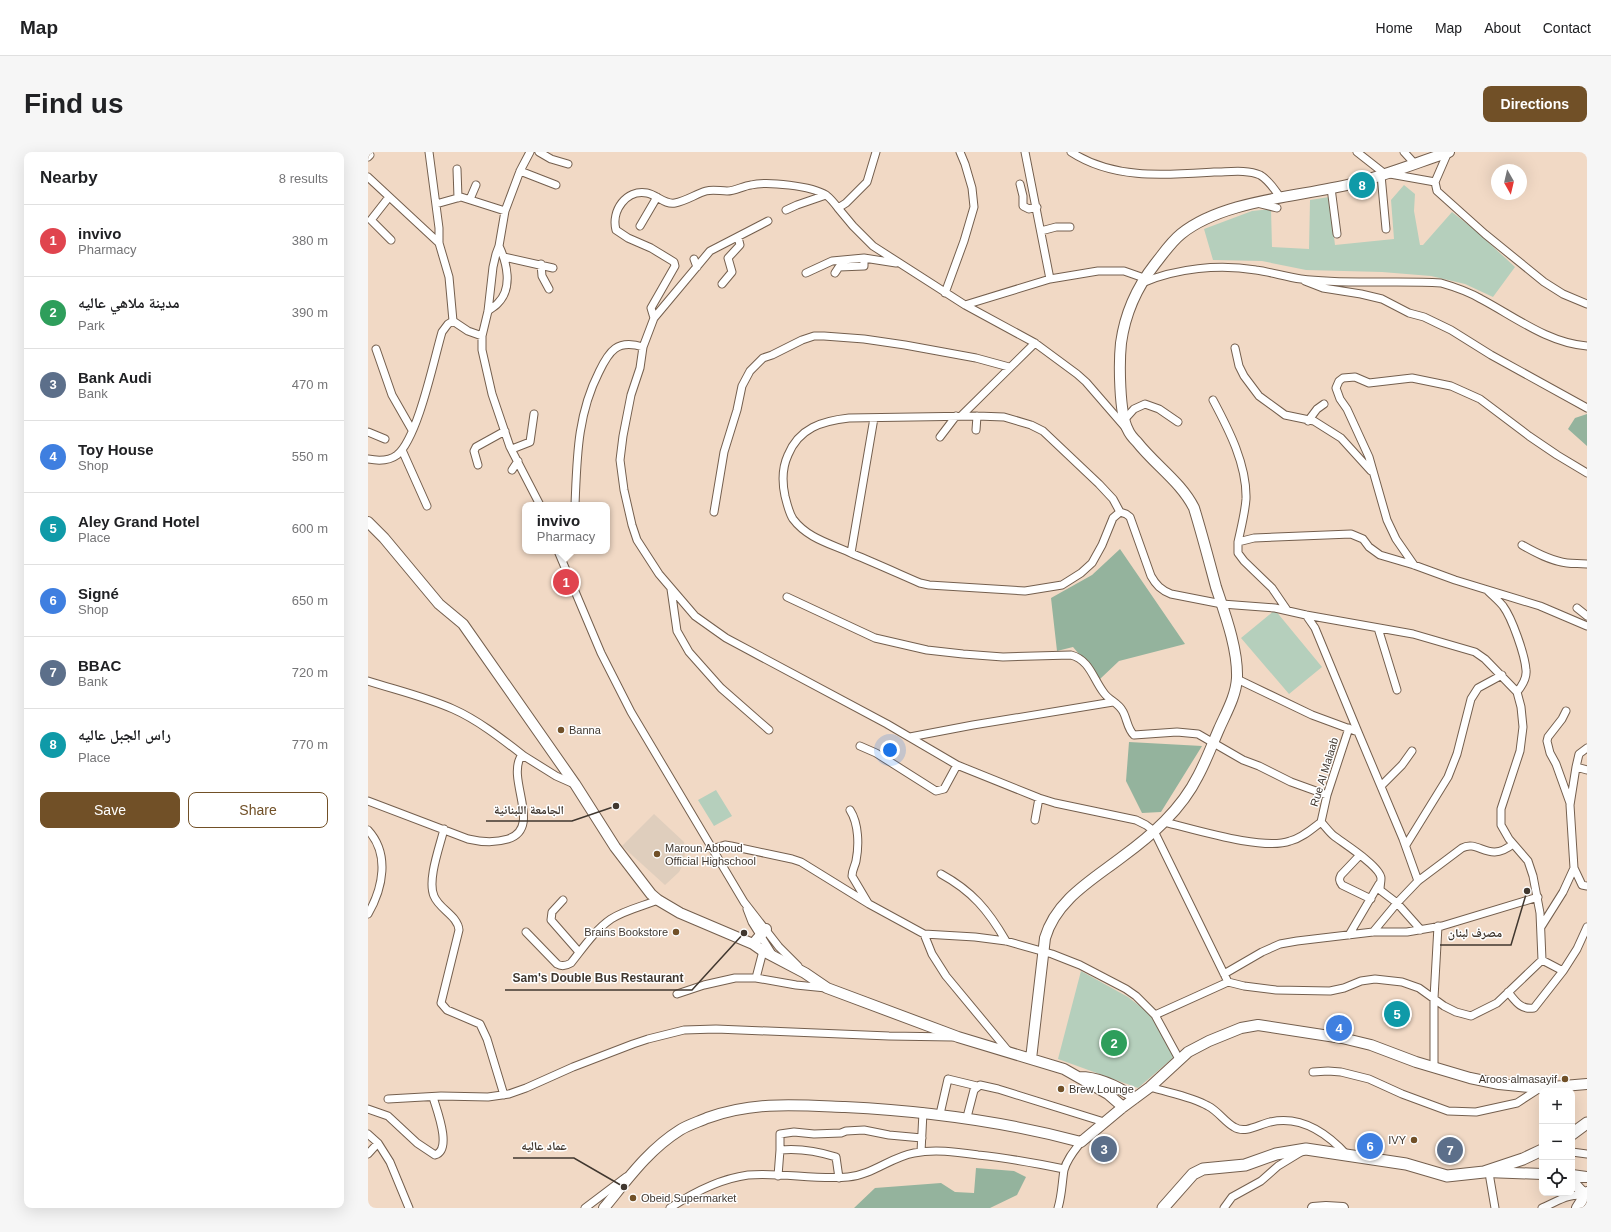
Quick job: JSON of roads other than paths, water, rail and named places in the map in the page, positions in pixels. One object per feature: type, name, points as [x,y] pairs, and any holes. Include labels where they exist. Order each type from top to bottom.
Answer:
[{"type":"main road","points":[[1031,1059],[1043,952],[1051,920],[1061,906],[1074,894],[1135,847],[1164,822],[1194,783],[1232,701],[1237,679],[1236,667],[1222,604],[1194,508],[1185,492],[1146,454],[1127,430],[1124,419],[1120,367],[1123,333],[1132,303],[1143,281],[1169,247],[1180,234],[1193,226],[1219,214],[1256,202],[1331,188],[1385,174],[1449,152]]},
{"type":"main road","points":[[368,522],[384,538],[439,604],[463,624],[574,784],[615,847],[643,885],[658,900],[680,913],[753,944],[763,951],[805,973],[827,988],[958,1037],[1010,1054],[1064,1069],[1108,1094],[1123,1107]]},
{"type":"main road","points":[[753,944],[762,932]]},
{"type":"main road","points":[[604,1208],[634,1171],[661,1144],[680,1130],[722,1113],[741,1108],[782,1105],[872,1108],[923,1112],[967,1117],[1045,1132],[1081,1142],[1104,1122],[1150,1087],[1179,1059],[1198,1046],[1241,1028],[1258,1025],[1342,1038],[1371,1045],[1434,1068],[1499,1084],[1540,1088],[1587,1084]]},
{"type":"main road","points":[[1079,1077],[1090,1077],[1115,1086],[1135,1098]]},
{"type":"main road","points":[[1108,1094],[1115,1086]]},
{"type":"main road","points":[[1575,1132],[1587,1123]]},
{"type":"main road","points":[[1163,1208],[1192,1174],[1202,1169],[1245,1165],[1276,1154],[1306,1149],[1406,1164],[1447,1176],[1486,1172],[1539,1174]]},
{"type":"main road","points":[[1486,1172],[1523,1159],[1539,1151]]},
{"type":"main road","points":[[1575,1175],[1587,1177]]},
{"type":"main road","points":[[1575,1184],[1586,1194],[1577,1208]]},
{"type":"main road","points":[[1313,1208],[1343,1208]]},
{"type":"street","points":[[429,152],[440,228],[439,243],[450,277],[453,321]]},
{"type":"street","points":[[530,152],[520,171],[505,211],[499,246],[493,267],[488,311],[482,336],[482,350],[487,374],[505,431],[512,449],[538,502]]},
{"type":"street","points":[[539,152],[551,159],[568,164]]},
{"type":"street","points":[[838,208],[846,203],[867,182],[876,152]]},
{"type":"street","points":[[946,293],[964,241],[974,206],[968,176],[960,152]]},
{"type":"street","points":[[1025,152],[1050,279]]},
{"type":"street","points":[[1071,152],[1093,163],[1120,171],[1143,175],[1230,172],[1258,174],[1266,179],[1280,197]]},
{"type":"street","points":[[1357,152],[1385,174],[1435,182]]},
{"type":"street","points":[[1404,152],[1415,164]]},
{"type":"street","points":[[1449,152],[1435,182],[1437,191],[1485,234],[1544,282],[1563,294],[1587,304]]},
{"type":"street","points":[[457,169],[458,198]]},
{"type":"street","points":[[520,171],[556,185]]},
{"type":"street","points":[[1385,174],[1386,229]]},
{"type":"street","points":[[368,178],[439,243]]},
{"type":"street","points":[[654,318],[651,308],[673,272],[675,266],[674,262],[616,230],[614,224],[619,206],[629,196],[646,193],[670,204],[677,203],[707,190],[727,191],[752,184],[788,185],[826,195],[866,239],[885,254],[965,305],[1034,343],[1086,382],[1127,430]]},
{"type":"street","points":[[1020,184],[1023,196],[1023,206],[1029,209],[1036,207]]},
{"type":"street","points":[[470,199],[476,185]]},
{"type":"street","points":[[1331,188],[1338,234]]},
{"type":"street","points":[[786,210],[826,195]]},
{"type":"street","points":[[390,197],[371,220],[391,240]]},
{"type":"street","points":[[436,204],[461,197],[505,211]]},
{"type":"street","points":[[640,226],[657,197]]},
{"type":"street","points":[[1256,202],[1277,208]]},
{"type":"street","points":[[768,222],[710,251],[654,318],[643,347],[640,368],[631,395],[620,460],[622,478],[632,525],[637,540],[651,562],[695,616],[726,638],[910,737],[957,765],[1039,798],[1055,803],[1136,820],[1146,825],[1154,831],[1228,982]]},
{"type":"street","points":[[1041,230],[1056,227],[1070,227]]},
{"type":"street","points":[[722,284],[732,272],[728,258],[740,246],[738,237]]},
{"type":"street","points":[[488,311],[499,302],[507,288],[504,257],[499,246]]},
{"type":"street","points":[[504,257],[541,264],[553,268]]},
{"type":"street","points":[[806,273],[832,261],[864,258],[901,263]]},
{"type":"street","points":[[835,273],[839,267],[864,266],[864,258]]},
{"type":"street","points":[[694,259],[697,267]]},
{"type":"street","points":[[541,264],[542,276],[549,289]]},
{"type":"street","points":[[965,305],[1050,279],[1098,271],[1124,271],[1143,281],[1174,273],[1216,267],[1255,270],[1301,279],[1441,283],[1481,299],[1529,327],[1559,340],[1587,346]]},
{"type":"street","points":[[1301,279],[1323,288],[1361,294],[1382,300],[1408,313],[1424,317],[1440,324],[1491,355],[1587,408]]},
{"type":"street","points":[[453,321],[468,331],[482,336]]},
{"type":"street","points":[[368,459],[376,461],[389,459],[397,456],[402,450],[412,430],[425,396],[442,332],[448,324],[453,321]]},
{"type":"street","points":[[714,512],[724,452],[737,410],[742,386],[750,371],[763,358],[772,355],[795,342],[814,336],[864,339],[976,358],[1009,367]]},
{"type":"street","points":[[940,437],[958,416],[1034,343]]},
{"type":"street","points":[[575,502],[578,437],[588,394],[608,354],[618,347],[636,345],[643,347]]},
{"type":"street","points":[[1236,348],[1239,366],[1244,376],[1259,396],[1285,415],[1314,422],[1341,438],[1373,472]]},
{"type":"street","points":[[376,349],[392,394],[412,430]]},
{"type":"street","points":[[1414,565],[1396,540],[1386,520],[1369,457],[1336,388],[1339,381],[1343,378],[1355,377],[1368,383],[1412,378],[1451,386],[1480,399],[1529,436],[1587,473]]},
{"type":"street","points":[[1213,400],[1230,432],[1245,483],[1246,501],[1238,542],[1238,554],[1272,588],[1287,610]]},
{"type":"street","points":[[1124,419],[1134,409],[1145,404],[1160,409],[1178,422]]},
{"type":"street","points":[[1308,421],[1317,409],[1324,404]]},
{"type":"street","points":[[512,449],[530,442],[534,414]]},
{"type":"street","points":[[1120,512],[1113,518],[1099,551],[1092,563],[1081,573],[1062,585],[1025,591],[929,585],[920,583],[816,539],[805,531],[793,518],[783,488],[783,471],[792,445],[817,424],[843,418],[958,416],[1004,417],[1031,425],[1043,431],[1099,484],[1113,499],[1120,512],[1126,514],[1132,521],[1151,576],[1158,587],[1171,594],[1222,604],[1287,610],[1306,616],[1413,634],[1475,652],[1502,675],[1517,692],[1523,727],[1520,751],[1501,809],[1501,825],[1513,844],[1528,861],[1538,898],[1541,928],[1542,960],[1497,1003],[1471,1016],[1456,1012],[1419,988],[1402,982],[1375,979],[1361,981],[1344,988],[1324,991],[1276,990],[1244,986],[1228,982],[1155,1015]]},
{"type":"street","points":[[976,430],[977,416]]},
{"type":"street","points":[[851,553],[874,418]]},
{"type":"street","points":[[478,465],[474,455],[476,447],[505,431]]},
{"type":"street","points":[[368,432],[385,438]]},
{"type":"street","points":[[402,450],[427,506]]},
{"type":"street","points":[[512,470],[518,461]]},
{"type":"street","points":[[1238,542],[1254,538],[1351,534],[1363,539],[1369,547],[1380,555],[1540,606],[1587,626]]},
{"type":"street","points":[[1522,545],[1558,561],[1587,564]]},
{"type":"street","points":[[561,554],[611,675],[631,712],[762,932],[774,957]]},
{"type":"street","points":[[671,588],[677,632],[689,652],[720,688],[769,730]]},
{"type":"street","points":[[1486,589],[1502,605],[1509,616],[1523,656],[1526,671],[1524,683],[1517,692]]},
{"type":"street","points":[[787,597],[875,638],[927,650],[1003,657],[1071,655],[1078,657],[1087,664],[1104,694],[1122,710],[1130,730],[1134,735],[1198,734],[1212,744],[1243,760],[1266,769],[1291,782],[1327,795]]},
{"type":"street","points":[[1577,608],[1587,616]]},
{"type":"street","points":[[1306,616],[1316,628],[1406,845],[1418,881]]},
{"type":"street","points":[[1378,628],[1397,690]]},
{"type":"street","points":[[1406,845],[1448,777],[1457,754],[1471,699],[1478,688],[1502,675]]},
{"type":"street","points":[[1237,679],[1312,715],[1358,732]]},
{"type":"street","points":[[368,681],[454,709],[497,735],[524,756],[556,776],[574,784]]},
{"type":"street","points":[[910,737],[1113,702]]},
{"type":"street","points":[[1566,711],[1562,719],[1548,737],[1547,742],[1548,748],[1559,770],[1570,806]]},
{"type":"street","name":"Rue Al Malaab","points":[[1321,822],[1327,795],[1349,728]]},
{"type":"street","points":[[860,746],[876,753],[933,790],[938,791],[944,788],[957,765]]},
{"type":"street","points":[[1587,748],[1579,754],[1570,806],[1574,868],[1582,884],[1587,886]]},
{"type":"street","points":[[1381,786],[1402,766],[1412,751]]},
{"type":"street","points":[[368,801],[480,842],[511,838],[519,832],[522,827],[524,812],[523,801],[517,779],[517,768],[520,758],[524,756]]},
{"type":"street","points":[[1576,767],[1587,770]]},
{"type":"street","points":[[1035,820],[1039,798]]},
{"type":"street","points":[[850,810],[855,820],[857,836],[857,858],[852,876],[869,904]]},
{"type":"street","points":[[1164,822],[1226,837],[1274,845],[1290,842],[1321,822],[1333,835],[1360,855],[1378,871],[1381,877],[1380,890],[1397,903],[1421,930]]},
{"type":"street","points":[[444,829],[431,886],[437,903],[459,924],[459,930],[441,1003],[447,1010],[480,1024],[487,1039],[504,1095]]},
{"type":"street","points":[[368,830],[377,843],[382,868],[378,893],[368,914]]},
{"type":"street","points":[[1373,932],[1418,881],[1466,846],[1495,853],[1505,850],[1513,844]]},
{"type":"street","points":[[712,849],[725,845],[801,862],[869,904],[924,934],[975,937],[1006,941],[1080,965],[1105,977],[1136,996],[1155,1015],[1179,1059]]},
{"type":"street","points":[[1360,855],[1341,874],[1339,878],[1342,885],[1371,899]]},
{"type":"street","points":[[1541,928],[1563,892],[1574,868]]},
{"type":"street","points":[[941,874],[974,897],[996,924],[1006,941]]},
{"type":"street","points":[[1349,935],[1380,884]]},
{"type":"street","points":[[1224,974],[1262,952],[1280,944],[1373,932],[1407,932],[1421,930],[1538,898]]},
{"type":"street","points":[[563,900],[552,912],[551,920],[579,952]]},
{"type":"street","points":[[526,932],[561,966],[566,966],[571,963],[592,936],[611,920],[624,912],[658,900]]},
{"type":"street","points":[[1434,1068],[1434,998],[1438,926]]},
{"type":"street","points":[[1508,992],[1523,1008],[1534,1008],[1563,971],[1577,949],[1587,927]]},
{"type":"street","points":[[762,932],[805,973]]},
{"type":"street","points":[[924,934],[932,954],[946,976],[1010,1054]]},
{"type":"street","points":[[756,978],[763,951]]},
{"type":"street","points":[[1542,960],[1563,971]]},
{"type":"street","points":[[677,994],[717,981],[735,978],[756,978],[796,986],[827,988]]},
{"type":"street","points":[[388,1099],[488,1097],[504,1095],[526,1088],[573,1067],[633,1044],[684,1030],[716,1029],[888,1036],[958,1037]]},
{"type":"street","points":[[1314,1072],[1341,1072],[1369,1079],[1402,1094],[1448,1111],[1476,1112],[1516,1103],[1539,1089]]},
{"type":"street","points":[[940,1114],[948,1079],[998,1089],[1104,1122]]},
{"type":"street","points":[[967,1117],[974,1090],[977,1086]]},
{"type":"street","points":[[1150,1087],[1209,1106],[1234,1128],[1244,1130],[1268,1122],[1284,1120],[1305,1123],[1338,1145],[1347,1155]]},
{"type":"street","points":[[368,1109],[388,1116],[417,1142],[435,1155],[442,1149],[443,1139],[441,1123],[433,1097]]},
{"type":"street","points":[[921,1152],[923,1112]]},
{"type":"street","points":[[778,1176],[780,1134],[794,1132],[814,1134],[841,1133],[846,1131],[864,1130],[888,1135],[922,1138]]},
{"type":"street","points":[[368,1134],[378,1143],[390,1162],[409,1208]]},
{"type":"street","points":[[1058,1208],[1063,1184],[1064,1169],[1071,1155],[1081,1142]]},
{"type":"street","points":[[368,1154],[378,1143]]},
{"type":"street","points":[[780,1150],[796,1149],[819,1152],[836,1157],[839,1178]]},
{"type":"street","points":[[1224,1208],[1232,1198],[1261,1181],[1278,1166],[1306,1149]]},
{"type":"street","points":[[670,1208],[700,1190],[721,1182],[749,1175],[839,1178],[862,1174],[899,1158],[921,1152],[949,1151],[1025,1160],[1064,1169]]},
{"type":"street","points":[[1575,1152],[1587,1154]]},
{"type":"street","points":[[585,1208],[634,1171]]},
{"type":"street","points":[[1486,1172],[1495,1208]]},
{"type":"street","points":[[1542,1208],[1567,1196],[1586,1194]]},
{"type":"place","name":"راس الجبل عاليه","points":[[1362,185]]},
{"type":"place","name":"invivo","points":[[566,582]]},
{"type":"place","name":"Banna","points":[[561,730]]},
{"type":"place","name":"الجامعة اللبنانية","points":[[616,806]]},
{"type":"place","name":"Maroun Abboud Official Highschool","points":[[657,854]]},
{"type":"place","name":"مصرف لبنان","points":[[1527,891]]},
{"type":"place","name":"Brains Bookstore","points":[[676,932]]},
{"type":"place","name":"Sam's Double Bus Restaurant","points":[[744,933]]},
{"type":"place","name":"Aley Grand Hotel","points":[[1397,1014]]},
{"type":"place","name":"Toy House","points":[[1339,1028]]},
{"type":"place","name":"مدينة ملاهي عاليه","points":[[1114,1043]]},
{"type":"place","name":"Aroos almasayif","points":[[1565,1079]]},
{"type":"place","name":"Brew Lounge","points":[[1061,1089]]},
{"type":"place","name":"IVY","points":[[1414,1140]]},
{"type":"place","name":"Signé","points":[[1370,1146]]},
{"type":"place","name":"Bank Audi","points":[[1104,1149]]},
{"type":"place","name":"BBAC","points":[[1450,1150]]},
{"type":"place","name":"عماد عاليه","points":[[624,1187]]},
{"type":"place","name":"Obeid Supermarket","points":[[633,1198]]}]
